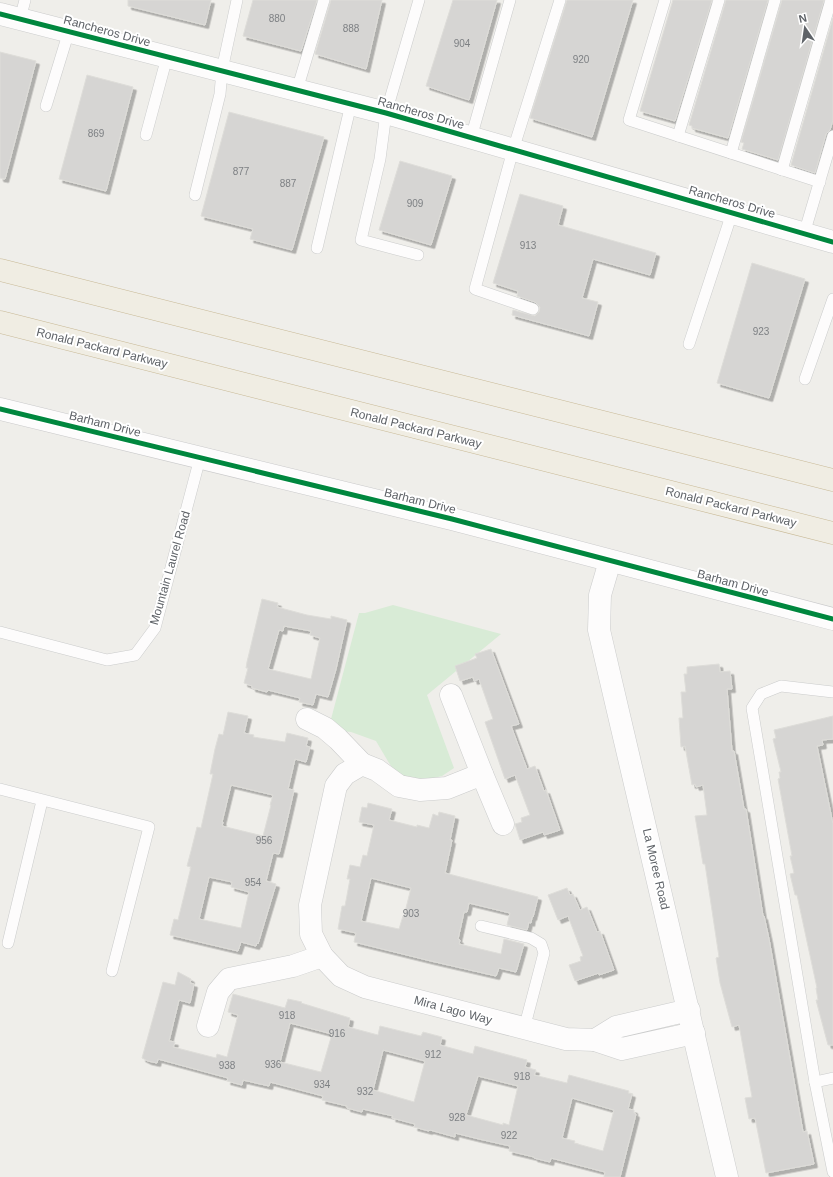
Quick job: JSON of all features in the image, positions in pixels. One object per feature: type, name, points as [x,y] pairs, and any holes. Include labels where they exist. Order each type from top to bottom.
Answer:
[{"type":"highway","points":[[0,270],[833,480]]},
{"type":"highway","name":"Ronald Packard Parkway","points":[[0,322],[833,532]]},
{"type":"street","name":"Rancheros Drive","points":[[15,11],[69,31],[386,113],[833,242]]},
{"type":"street","name":"Barham Drive","points":[[0,409],[452,520],[833,619]]},
{"type":"street","name":"La Moree Road","points":[[610,561],[600,595],[599,630],[727,1177]]},
{"type":"street","points":[[451,695],[503,824]]},
{"type":"street","points":[[307,719],[325,728],[362,764],[377,770],[399,786],[420,790],[447,788],[482,774]]},
{"type":"street","name":"Mira Lago Way","points":[[362,764],[345,774],[336,786],[310,905],[311,934],[322,956],[341,976],[365,987],[524,1029],[566,1039],[596,1040],[622,1049],[694,1033]]},
{"type":"street","points":[[208,1026],[218,992],[230,979],[293,966],[322,956]]},
{"type":"street","points":[[596,1040],[616,1027],[689,1010]]},
{"type":"lane","points":[[195,195],[220,94],[222,70],[237,0]]},
{"type":"lane","points":[[298,90],[324,0]]},
{"type":"lane","points":[[418,255],[361,240],[380,159],[386,113],[419,0]]},
{"type":"lane","points":[[471,138],[510,0]]},
{"type":"lane","points":[[533,309],[475,289],[513,150],[560,0]]},
{"type":"lane","points":[[665,0],[629,120],[820,182]]},
{"type":"lane","points":[[678,136],[719,0]]},
{"type":"lane","points":[[731,153],[775,0]]},
{"type":"lane","points":[[782,170],[831,0]]},
{"type":"lane","points":[[46,106],[69,31]]},
{"type":"lane","points":[[146,135],[167,57]]},
{"type":"lane","points":[[317,248],[351,104]]},
{"type":"lane","points":[[804,234],[833,136]]},
{"type":"lane","points":[[689,344],[732,213]]},
{"type":"lane","points":[[805,379],[833,299]]},
{"type":"lane","name":"Mountain Laurel Road","points":[[0,632],[107,660],[135,655],[156,628],[200,458]]},
{"type":"lane","points":[[833,692],[781,686],[761,694],[752,708],[815,1082],[833,1172]]},
{"type":"lane","points":[[0,789],[149,827],[112,971]]},
{"type":"lane","points":[[8,943],[42,800]]},
{"type":"lane","points":[[481,926],[531,938],[541,944],[544,953],[524,1029]]},
{"type":"lane","points":[[815,1082],[833,1078]]},
{"type":"green space","points":[[393,605],[501,634],[427,695],[454,768],[442,776],[418,782],[401,779],[389,763],[376,741],[351,732],[341,731],[330,723],[359,613],[365,613]]},
{"type":"building","points":[[128,0],[211,0],[205,25],[128,6]]},
{"type":"building","points":[[253,0],[317,0],[301,51],[243,36]]},
{"type":"building","points":[[331,0],[382,0],[366,69],[315,54]]},
{"type":"building","points":[[453,0],[497,0],[469,100],[426,86]]},
{"type":"building","points":[[567,0],[633,0],[592,137],[530,118]]},
{"type":"building","points":[[673,0],[712,0],[675,121],[640,111]]},
{"type":"building","points":[[726,0],[768,0],[728,138],[692,128],[692,126],[689,125]]},
{"type":"building","points":[[782,0],[824,0],[778,160],[742,149],[744,143],[741,142]]},
{"type":"building","points":[[833,18],[833,120],[830,130],[826,134],[815,173],[791,165]]},
{"type":"building","points":[[0,52],[36,61],[5,179],[0,178]]},
{"type":"building","points":[[87,75],[133,87],[106,191],[59,179]]},
{"type":"building","points":[[229,112],[324,137],[292,250],[250,239],[253,229],[201,216]]},
{"type":"building","points":[[400,161],[452,176],[431,245],[379,230]]},
{"type":"building","points":[[520,194],[563,206],[558,225],[656,253],[650,275],[593,259],[582,298],[598,302],[589,336],[512,315],[513,310],[535,316],[539,312],[540,307],[535,302],[517,296],[518,291],[493,283]]},
{"type":"building","points":[[752,263],[805,279],[769,398],[717,383]]},
{"type":"building","points":[[262,599],[278,603],[277,607],[307,615],[331,619],[331,616],[347,620],[328,697],[316,694],[313,705],[299,702],[300,698],[268,690],[267,692],[252,688],[252,686],[244,683],[248,668],[246,668]],"holes":[[[284,626],[311,631],[310,635],[320,638],[311,679],[268,669],[279,630],[283,631]]]},
{"type":"building","points":[[491,649],[519,724],[511,726],[527,769],[535,766],[544,791],[546,790],[560,830],[544,835],[543,832],[520,840],[515,824],[522,822],[521,818],[530,815],[515,775],[505,779],[485,722],[493,719],[479,679],[474,681],[473,677],[460,681],[455,666],[477,658],[475,654]]},
{"type":"building","points":[[719,664],[720,672],[730,671],[732,689],[727,689],[732,751],[734,751],[744,809],[746,809],[763,916],[769,939],[803,1132],[807,1131],[814,1164],[766,1173],[755,1118],[749,1119],[745,1098],[752,1097],[739,1025],[732,1027],[720,983],[716,958],[719,957],[705,864],[703,864],[695,816],[707,815],[703,785],[696,787],[695,784],[692,785],[685,746],[681,747],[679,718],[683,718],[681,692],[686,692],[684,674],[687,674],[687,667]]},
{"type":"building","points":[[228,712],[248,716],[244,733],[254,735],[253,737],[285,742],[287,733],[308,738],[306,746],[310,747],[306,762],[295,759],[288,789],[294,790],[283,838],[279,854],[273,853],[266,881],[276,884],[258,944],[257,943],[256,946],[241,942],[238,951],[170,935],[174,919],[178,920],[191,867],[187,866],[197,827],[201,828],[213,774],[210,774],[215,749],[219,734],[223,735]],"holes":[[[231,785],[273,795],[263,836],[222,826]],[[209,877],[232,882],[231,887],[249,892],[241,928],[199,919]]]},
{"type":"building","points":[[833,716],[833,739],[822,740],[823,745],[817,746],[833,824],[833,1045],[828,1045],[816,1000],[818,1000],[817,988],[797,895],[795,895],[790,874],[794,873],[790,856],[792,856],[778,779],[780,778],[779,772],[781,772],[773,739],[776,738],[774,730]]},
{"type":"building","points":[[368,803],[392,809],[389,820],[417,827],[417,825],[429,828],[433,814],[438,816],[439,812],[455,816],[445,873],[538,897],[531,923],[529,922],[527,930],[507,925],[510,913],[469,903],[467,912],[464,912],[458,939],[460,940],[459,944],[501,954],[504,939],[524,944],[516,972],[499,968],[496,976],[431,961],[354,942],[356,933],[338,929],[342,906],[345,906],[350,879],[347,879],[350,865],[360,867],[363,855],[367,856],[374,825],[359,822],[362,807],[367,808]],"holes":[[[371,878],[411,888],[399,929],[361,921]]]},
{"type":"building","points":[[567,888],[570,895],[573,894],[580,910],[587,907],[597,932],[600,931],[614,970],[575,981],[569,965],[581,961],[580,957],[583,956],[568,916],[558,920],[548,895]]},
{"type":"building","points":[[178,972],[191,979],[190,983],[194,984],[190,1003],[179,1000],[169,1041],[175,1042],[173,1047],[216,1058],[217,1054],[227,1057],[238,1015],[228,1012],[233,994],[285,1008],[288,999],[302,1002],[301,1003],[350,1018],[348,1027],[378,1035],[380,1026],[421,1036],[423,1032],[442,1037],[440,1045],[473,1054],[475,1046],[527,1060],[525,1067],[536,1070],[534,1075],[567,1083],[569,1075],[629,1091],[628,1093],[632,1094],[628,1109],[634,1110],[634,1113],[636,1114],[620,1177],[604,1177],[605,1172],[551,1158],[550,1162],[509,1151],[510,1146],[455,1133],[455,1137],[414,1127],[415,1124],[392,1118],[393,1116],[363,1109],[362,1112],[347,1108],[347,1106],[322,1100],[323,1096],[270,1082],[269,1086],[243,1080],[242,1085],[227,1081],[228,1078],[158,1059],[157,1063],[148,1061],[142,1058],[163,982],[175,985]],"holes":[[[290,1023],[332,1034],[321,1072],[280,1062]],[[383,1050],[425,1061],[414,1102],[373,1090]],[[478,1076],[518,1086],[509,1125],[503,1123],[503,1125],[466,1115]],[[572,1098],[614,1110],[603,1151],[562,1138]]]},
{"type":"cycle path","points":[[0,14],[386,113],[833,242]]},
{"type":"cycle path","points":[[0,409],[452,519],[833,619]]}]
